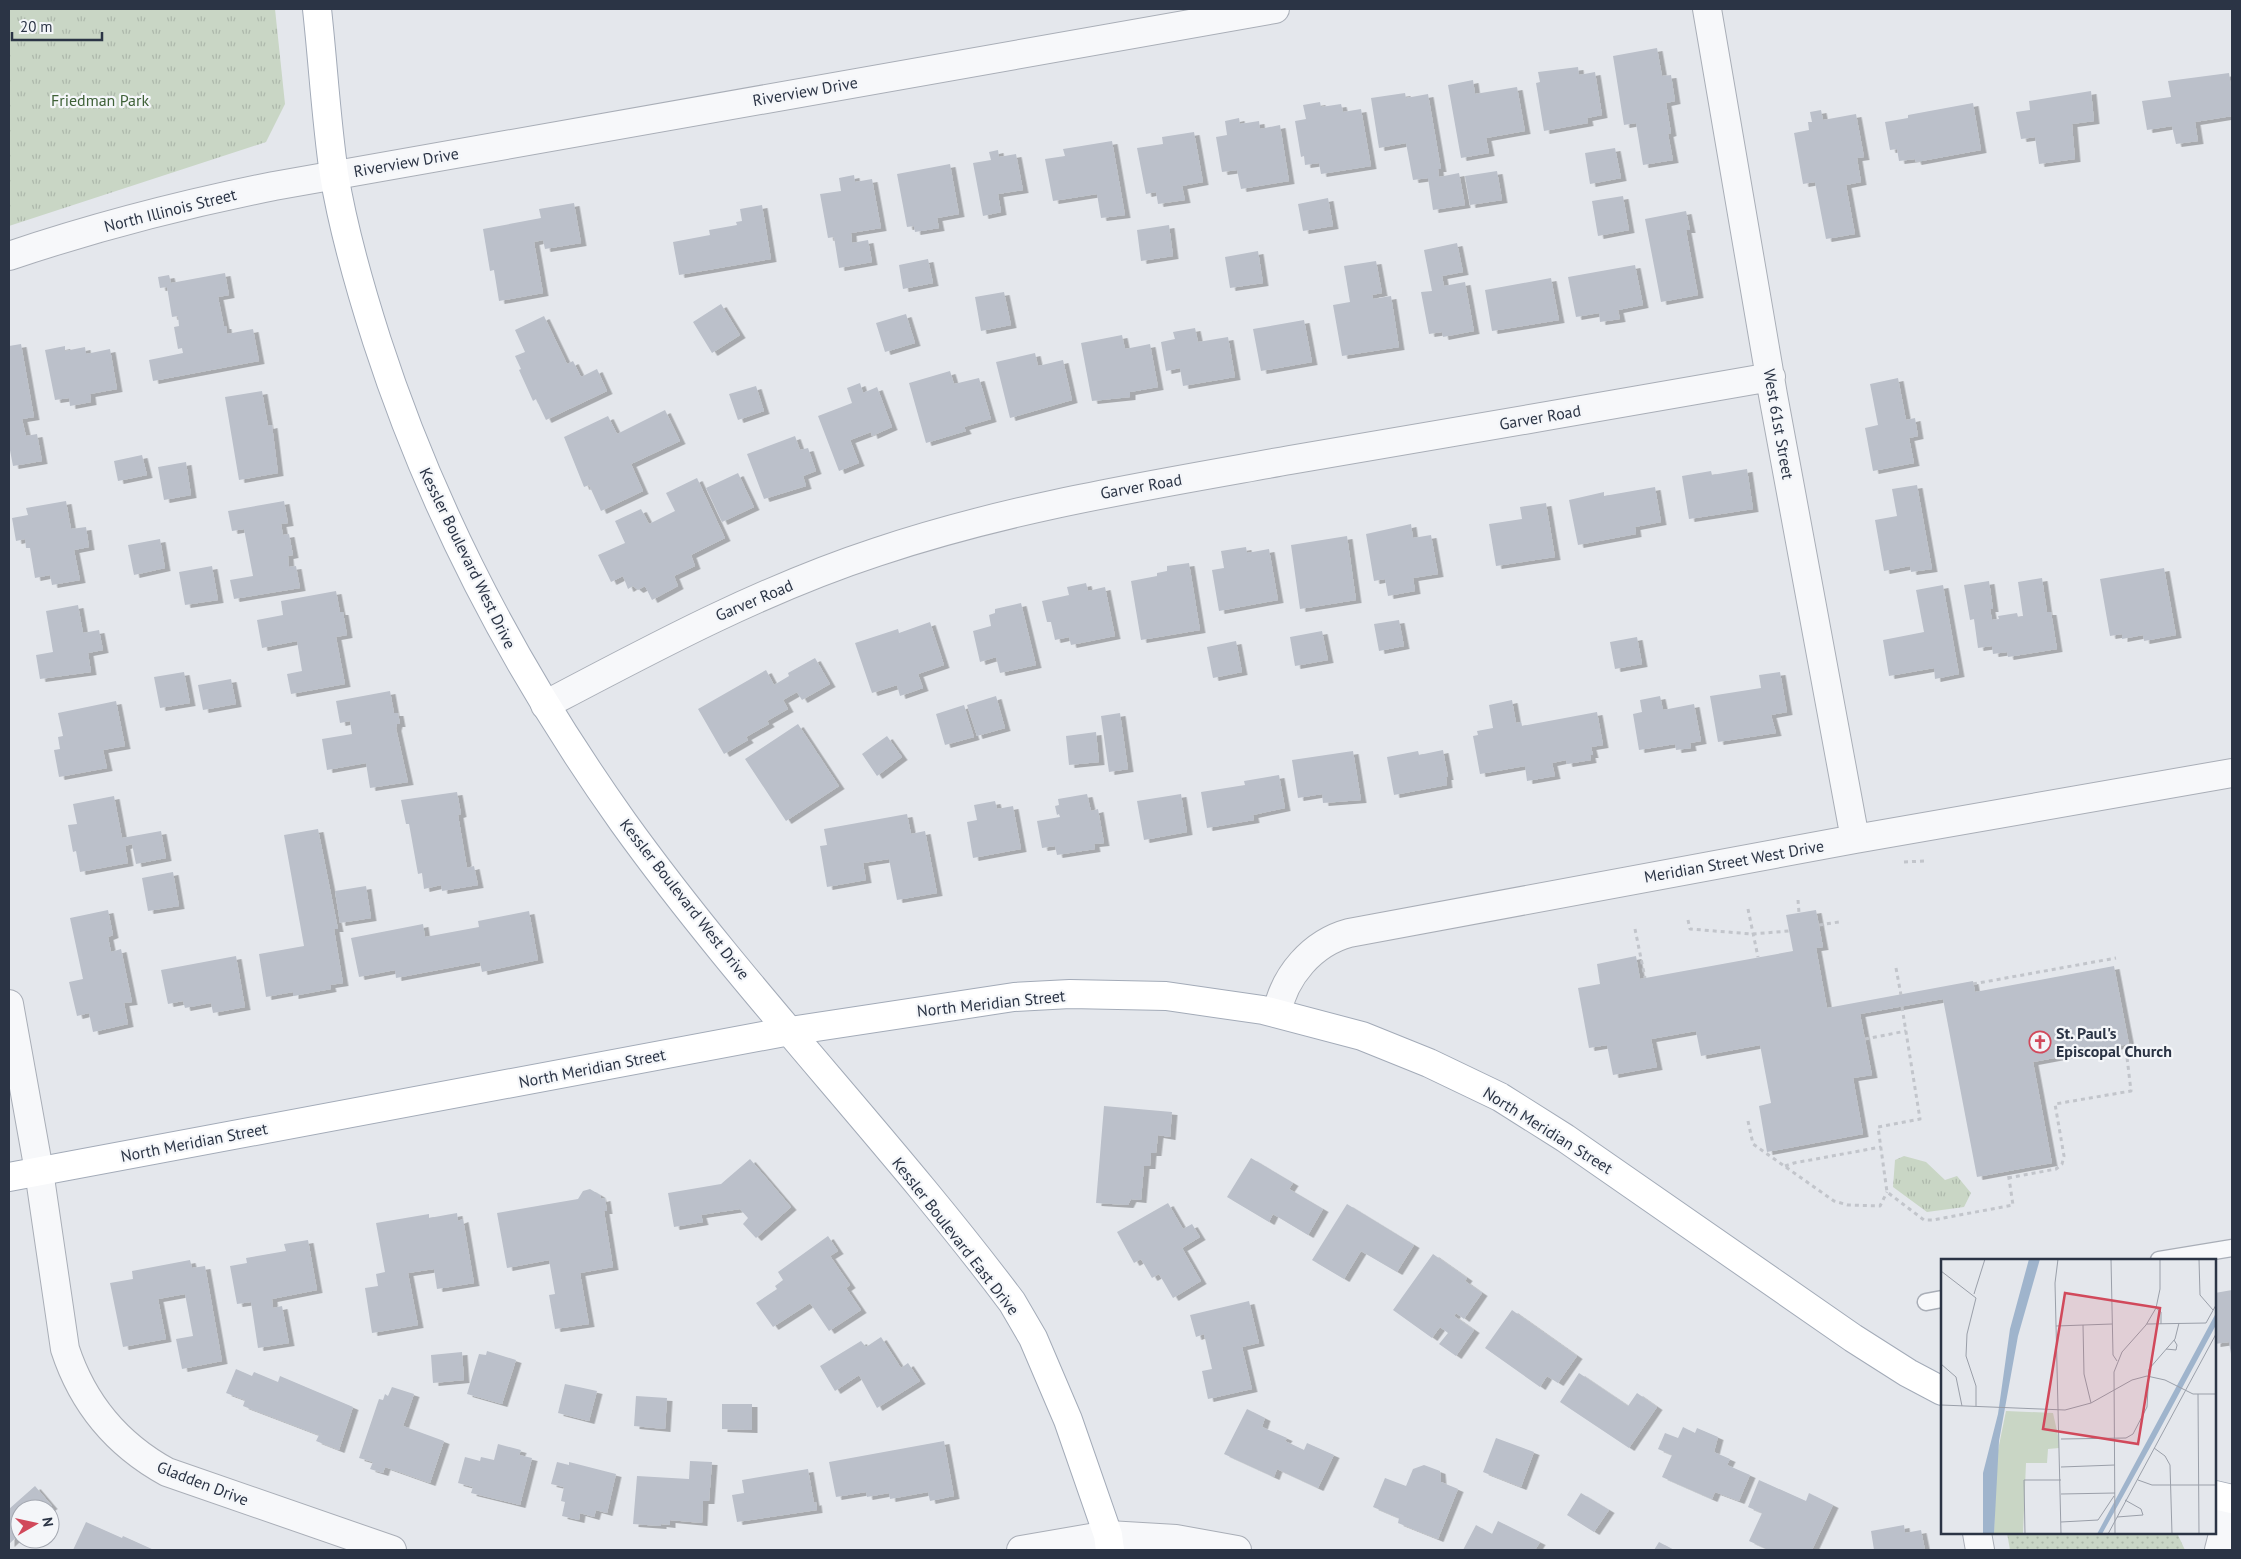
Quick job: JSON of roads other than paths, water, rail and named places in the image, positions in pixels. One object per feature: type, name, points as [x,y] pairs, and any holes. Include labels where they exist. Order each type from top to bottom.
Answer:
[{"type":"main road","name":"Kessler Boulevard West Drive","points":[[317,9],[335,175],[365,301],[410,436],[470,569],[545,705],[623,822],[691,911],[790,1031]]},
{"type":"main road","name":"North Meridian Street","points":[[9,1177],[790,1031],[981,1001],[1070,994],[1166,996],[1232,1004],[1277,1013],[1362,1036],[1429,1062],[1500,1097],[1565,1138],[1859,1342],[1941,1390]]},
{"type":"main road","name":"Kessler Boulevard East Drive","points":[[790,1031],[1012,1302],[1033,1338],[1068,1420],[1109,1543]]},
{"type":"main road","points":[[2216,1494],[2232,1499]]},
{"type":"street","name":"Riverview Drive","points":[[335,175],[1275,9]]},
{"type":"street","name":"West 61st Street","points":[[1707,9],[1855,839]]},
{"type":"street","name":"North Illinois Street","points":[[9,256],[70,236],[166,210],[245,192],[335,175]]},
{"type":"street","name":"Garver Road","points":[[545,705],[711,619],[764,596],[876,552],[982,520],[1100,494],[1771,376]]},
{"type":"street","name":"Meridian Street West Drive","points":[[1277,1013],[1281,997],[1298,967],[1325,942],[1348,932],[1855,839],[2232,773]]},
{"type":"street","name":"Gladden Drive","points":[[9,1004],[39,1171],[66,1349],[74,1375],[87,1400],[112,1432],[143,1459],[168,1472],[392,1550]]},
{"type":"street","points":[[2219,1550],[2232,1499]]},
{"type":"street","points":[[1977,1534],[1980,1550]]},
{"type":"street","points":[[1021,1550],[1109,1543],[1183,1540],[1237,1550]]},
{"type":"lane","points":[[2165,1259],[2232,1248]]},
{"type":"lane","points":[[1926,1302],[1941,1299]]},
{"type":"place","name":"St. Paul's Episcopal Church","points":[[2040,1042]]},
{"type":"park label","name":"Friedman Park","points":[[100,100]]}]
